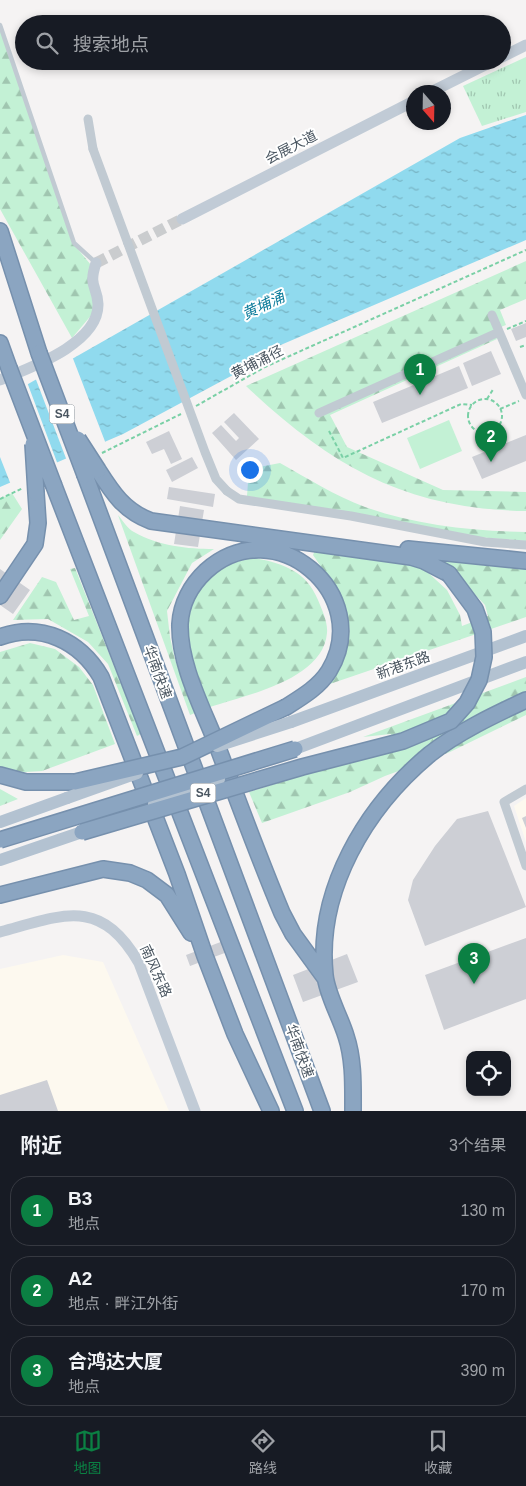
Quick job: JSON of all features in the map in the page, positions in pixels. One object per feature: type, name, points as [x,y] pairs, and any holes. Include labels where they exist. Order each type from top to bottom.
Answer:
[{"type":"highway","name":"华南快速","points":[[0,231],[39,353],[62,415],[93,467],[322,1111]]},
{"type":"highway","name":"华南快速","points":[[0,343],[295,1111]]},
{"type":"highway","points":[[0,596],[35,544],[38,523],[32,489],[32,428]]},
{"type":"highway","points":[[82,832],[328,760],[403,741],[451,721],[466,703],[479,680],[484,657],[483,632],[475,609],[449,574],[424,561],[411,557],[287,539],[160,523],[143,518],[119,501],[93,467]]},
{"type":"highway","points":[[287,539],[472,554],[526,561]]},
{"type":"highway","points":[[0,775],[26,782],[75,782],[182,757],[286,707],[306,695],[329,671],[337,653],[339,635],[336,605],[322,580],[300,560],[270,550],[248,550],[229,556],[213,565],[200,577],[189,592],[183,607],[180,624],[181,643],[194,686],[282,913],[293,934],[326,978]]},
{"type":"highway","points":[[0,637],[13,632],[47,634],[74,646],[94,665],[101,677],[177,874],[205,956],[235,1034],[271,1111]]},
{"type":"highway","points":[[353,1111],[350,1054],[326,978],[323,956],[326,917],[345,865],[368,822],[383,802],[431,754],[491,717],[526,700]]},
{"type":"highway","points":[[0,840],[295,749]]},
{"type":"highway","points":[[0,895],[103,868],[130,873],[147,880],[167,895],[205,956]]},
{"type":"main road","name":"新港东路","points":[[0,822],[182,757],[291,722],[526,636]]},
{"type":"main road","points":[[0,860],[82,832],[526,662]]},
{"type":"street","points":[[511,52],[526,45]]},
{"type":"street","points":[[445,85],[475,70]]},
{"type":"street","name":"会展大道","points":[[182,219],[406,105]]},
{"type":"street","points":[[88,119],[93,149],[205,452],[216,479],[227,491],[239,499],[351,516],[485,542],[526,545]]},
{"type":"street","points":[[0,380],[52,357],[78,341],[95,316],[98,304],[91,277],[96,263]]},
{"type":"street","points":[[492,315],[524,398]]},
{"type":"street","points":[[319,413],[499,332]]},
{"type":"street","points":[[526,789],[504,802],[526,866]]},
{"type":"street","name":"南风东路","points":[[0,932],[64,915],[100,921],[115,931],[126,942],[139,963],[196,1111]]},
{"type":"lane","points":[[0,25],[15,69]]},
{"type":"lane","points":[[15,70],[74,243],[96,263]]},
{"type":"path","name":"黄埔涌径","points":[[93,467],[265,367],[526,250]]},
{"type":"path","points":[[499,332],[526,321]]},
{"type":"path","points":[[520,347],[526,345]]},
{"type":"path","points":[[487,400],[494,388]]},
{"type":"path","points":[[500,409],[524,398]]},
{"type":"path","points":[[329,431],[343,458],[461,404],[472,405],[482,400],[493,401],[500,409],[502,419],[492,431],[481,432],[472,426],[468,416],[472,405]]},
{"type":"path","points":[[492,431],[496,443]]},
{"type":"path","points":[[0,499],[32,489]]},
{"type":"shaded area","points":[[526,798],[526,842],[514,806]]},
{"type":"shaded area","points":[[63,955],[103,962],[169,1111],[0,1111],[0,969]]},
{"type":"green space","points":[[0,29],[72,242],[91,265],[94,312],[72,338],[0,209]]},
{"type":"green space","points":[[526,57],[526,112],[482,126],[463,86],[498,70],[511,70],[511,64]]},
{"type":"green space","points":[[526,261],[526,299],[500,310],[506,325],[493,330],[497,339],[330,415],[347,447],[443,490],[526,492],[526,511],[483,508],[444,502],[407,492],[373,478],[341,461],[309,439],[278,415],[246,386]]},
{"type":"green space","points":[[449,420],[462,451],[420,469],[407,438]]},
{"type":"green space","points":[[280,463],[343,498],[365,507],[424,523],[485,530],[526,532],[526,541],[477,537],[247,496],[249,469]]},
{"type":"green space","points":[[12,493],[22,509],[0,540],[0,499]]},
{"type":"green space","points":[[118,515],[132,531],[153,541],[184,547],[214,549],[192,563],[167,611],[175,660],[195,713],[190,715]]},
{"type":"green space","points":[[316,548],[423,568],[447,590],[460,615],[462,626],[488,616],[485,605],[440,558],[526,569],[526,617],[324,686],[338,667],[346,650],[349,634],[348,619],[343,604],[313,555]]},
{"type":"green space","points":[[255,558],[285,566],[307,582],[318,600],[326,620],[327,633],[322,649],[312,663],[298,674],[262,691],[210,707],[198,678],[190,648],[188,634],[189,619],[193,604],[205,582],[217,571],[239,561]]},
{"type":"green space","points":[[75,568],[141,734],[137,736],[108,664],[88,642],[48,619],[13,620],[42,577],[56,582],[74,620],[89,616],[70,569]]},
{"type":"green space","points":[[30,643],[55,649],[79,667],[93,685],[115,744],[42,771],[10,773],[0,766],[0,652]]},
{"type":"green space","points":[[526,677],[526,715],[450,752],[385,776],[350,792],[262,823],[249,792],[390,748],[391,734],[363,737]]},
{"type":"green space","points":[[0,789],[18,799],[0,806]]},
{"type":"water","name":"黄埔涌","points":[[526,115],[526,240],[255,356],[246,368],[123,434],[0,487],[0,400],[460,138]]},
{"type":"pier","points":[[72,356],[106,444],[67,461],[35,377]]},
{"type":"pier","points":[[27,382],[58,465],[11,485],[0,457],[0,397]]},
{"type":"building","points":[[526,323],[526,337],[516,341],[511,329]]},
{"type":"building","points":[[491,351],[501,374],[472,386],[463,363]]},
{"type":"building","points":[[459,366],[468,388],[382,423],[373,402]]},
{"type":"building","points":[[234,413],[259,439],[236,460],[212,433],[221,425],[236,441],[239,438],[224,422]]},
{"type":"building","points":[[169,431],[182,459],[171,464],[164,449],[152,454],[146,442]]},
{"type":"building","points":[[526,435],[526,461],[482,479],[472,457]]},
{"type":"building","points":[[192,457],[198,468],[172,482],[166,470]]},
{"type":"building","points":[[169,487],[215,494],[213,507],[167,499]]},
{"type":"building","points":[[180,506],[204,510],[198,547],[174,544]]},
{"type":"building","points":[[0,569],[30,590],[13,614],[0,605]]},
{"type":"building","points":[[488,811],[526,907],[425,946],[408,900],[413,880],[435,846],[457,819]]},
{"type":"building","points":[[526,816],[526,828],[522,818]]},
{"type":"building","points":[[526,938],[526,999],[444,1030],[425,975]]},
{"type":"building","points":[[226,940],[230,951],[190,966],[186,955]]},
{"type":"building","points":[[347,954],[358,982],[303,1002],[293,975]]},
{"type":"building","points":[[47,1080],[58,1111],[0,1111],[0,1095]]},
{"type":"tunnel","points":[[96,263],[182,219]]},
{"type":"place","name":"B3","points":[[420,395]]},
{"type":"place","name":"A2","points":[[491,462]]},
{"type":"place","name":"合鸿达大厦","points":[[474,984]]}]
